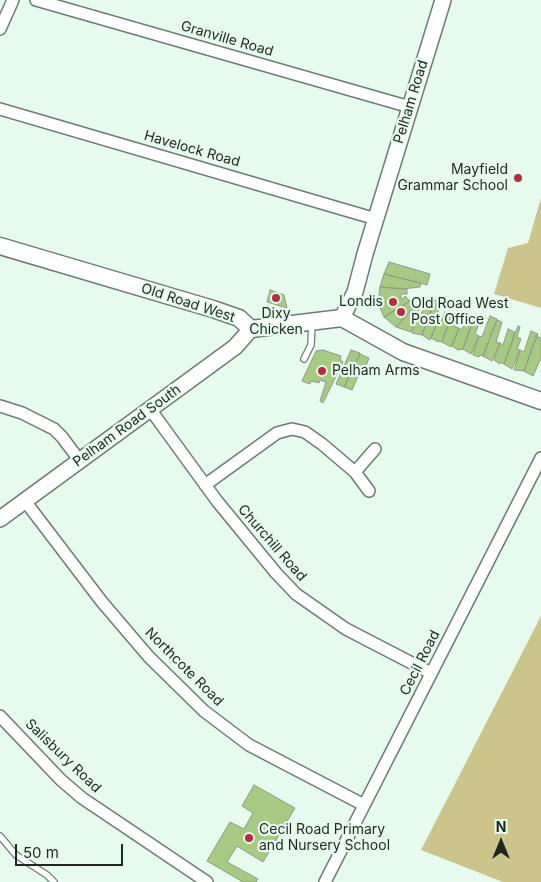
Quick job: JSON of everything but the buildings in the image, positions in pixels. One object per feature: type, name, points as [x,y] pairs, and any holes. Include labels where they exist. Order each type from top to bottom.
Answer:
[{"type":"main road","name":"Old Road West","points":[[0,246],[213,309],[239,318],[251,329],[342,318]]},
{"type":"main road","points":[[342,318],[403,352],[541,401]]},
{"type":"street","points":[[0,28],[13,0]]},
{"type":"street","name":"Granville Road","points":[[36,0],[410,107]]},
{"type":"street","name":"Pelham Road","points":[[342,318],[356,292],[376,219],[443,0]]},
{"type":"street","name":"Havelock Road","points":[[0,109],[376,219]]},
{"type":"street","name":"Pelham Road South","points":[[0,519],[235,347],[251,329]]},
{"type":"street","points":[[0,406],[22,413],[54,429],[62,436],[80,460]]},
{"type":"street","name":"Churchill Road","points":[[150,409],[205,485],[272,569],[301,598],[346,629],[432,673]]},
{"type":"street","points":[[205,485],[277,433],[286,429],[305,432],[355,472],[369,491]]},
{"type":"street","points":[[355,472],[375,449]]},
{"type":"street","name":"Cecil Road","points":[[325,882],[541,458]]},
{"type":"street","name":"Northcote Road","points":[[25,501],[102,602],[150,656],[204,712],[256,749],[364,805]]},
{"type":"street","name":"Salisbury Road","points":[[0,716],[61,780],[82,798],[207,882]]},
{"type":"lane","points":[[304,359],[311,345],[312,323]]},
{"type":"lane","points":[[0,836],[11,850],[54,882]]},
{"type":"shaded area","points":[[541,198],[541,308],[494,294],[508,248],[528,243]]},
{"type":"shaded area","points":[[541,616],[541,882],[503,882],[421,850]]},
{"type":"place","name":"Mayfield Grammar School","points":[[518,178]]},
{"type":"place","name":"Dixy Chicken","points":[[276,298]]},
{"type":"place","name":"Londis","points":[[393,302]]},
{"type":"place","name":"Old Road West Post Office","points":[[401,312]]},
{"type":"place","name":"Pelham Arms","points":[[322,371]]},
{"type":"place","name":"Cecil Road Primary and Nursery School","points":[[249,838]]}]
